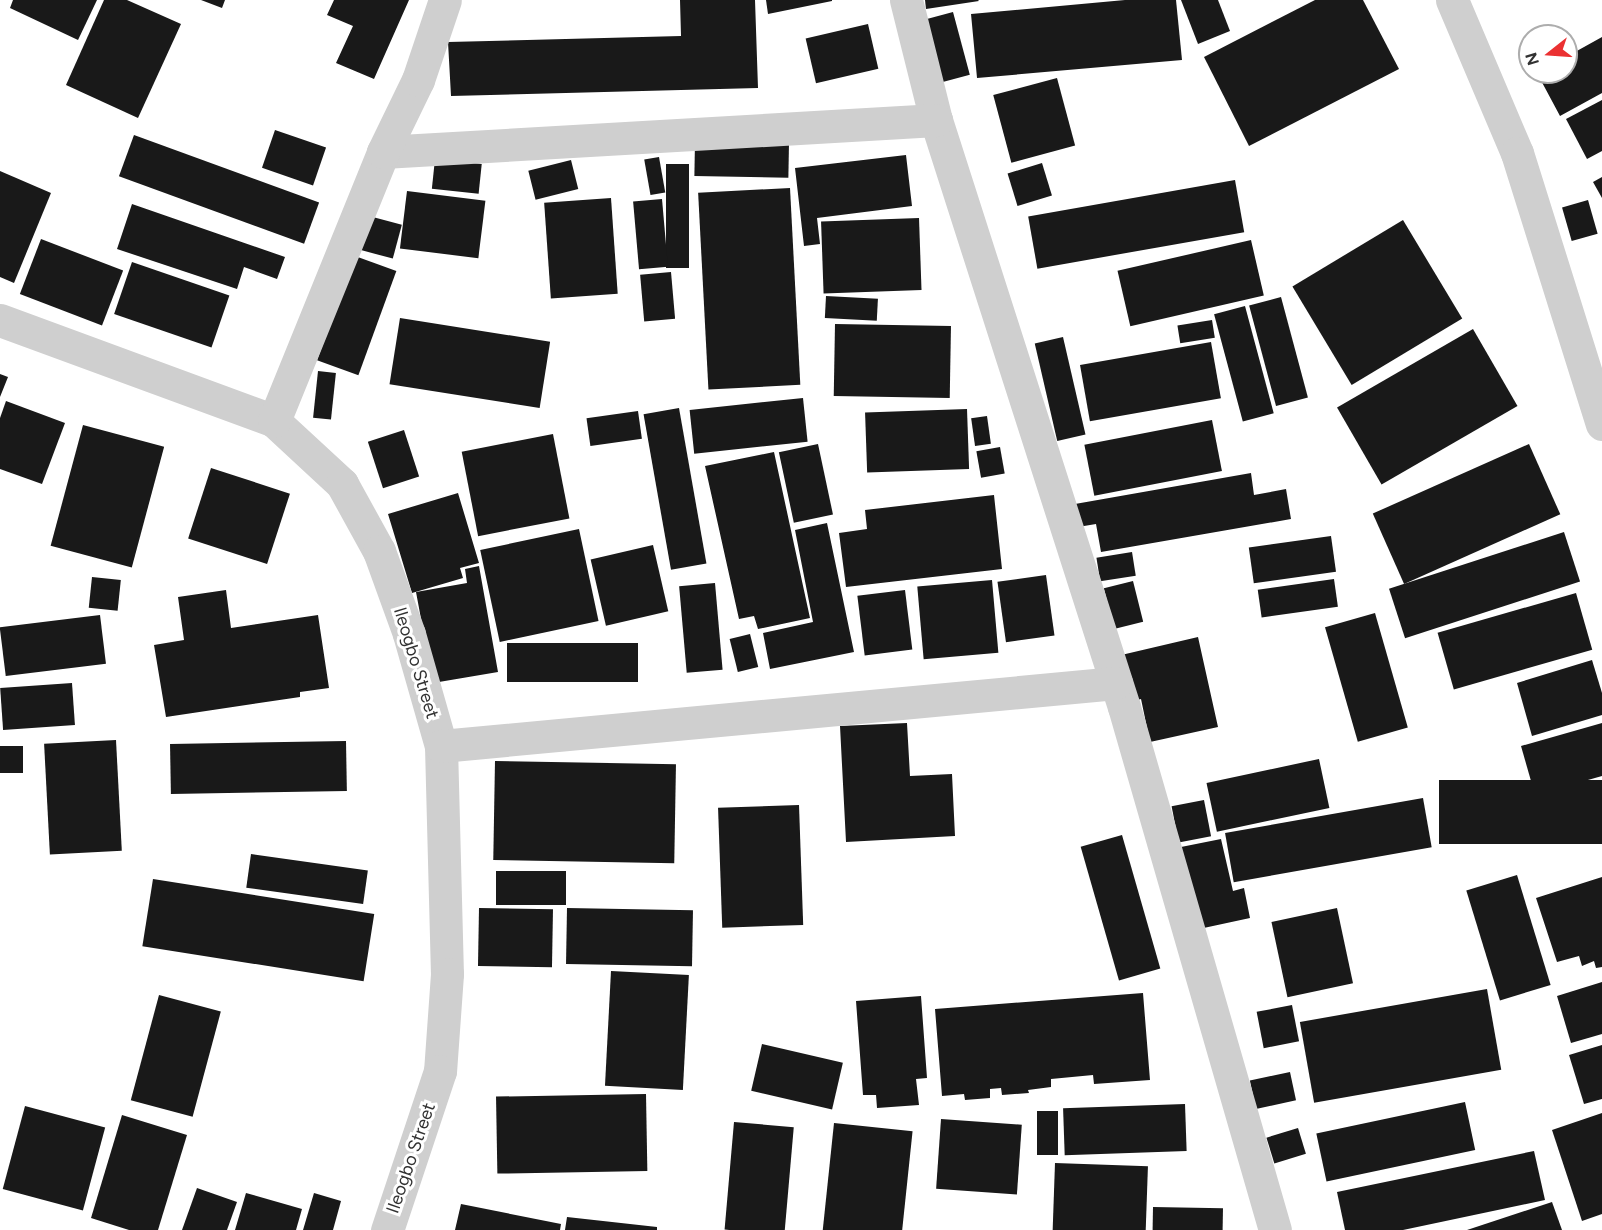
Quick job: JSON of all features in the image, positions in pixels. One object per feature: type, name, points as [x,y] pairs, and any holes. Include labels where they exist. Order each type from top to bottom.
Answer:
[{"type":"street","points":[[274,421],[383,152],[418,80],[445,0]]},
{"type":"street","points":[[906,0],[936,120],[1116,682],[1275,1230]]},
{"type":"street","points":[[1452,0],[1517,153],[1602,424]]},
{"type":"street","points":[[383,152],[936,120]]},
{"type":"street","name":"Ileogbo Street","points":[[0,320],[274,421],[342,484],[379,551],[409,634],[441,746],[447,974],[440,1071],[387,1230]]},
{"type":"street","points":[[441,746],[1116,682]]},
{"type":"building","points":[[13,0],[97,0],[78,40],[10,8]]},
{"type":"building","points":[[104,0],[127,0],[181,24],[138,118],[66,85]]},
{"type":"building","points":[[201,0],[225,0],[222,8]]},
{"type":"building","points":[[334,0],[409,0],[374,79],[336,63],[353,26],[327,15]]},
{"type":"building","points":[[680,0],[755,0],[758,88],[451,96],[448,42],[681,36]]},
{"type":"building","points":[[766,0],[832,0],[832,1],[768,14]]},
{"type":"building","points":[[925,0],[978,0],[979,1],[926,9]]},
{"type":"building","points":[[1125,0],[1176,0],[1182,60],[977,78],[971,14]]},
{"type":"building","points":[[1181,0],[1218,0],[1230,31],[1198,44]]},
{"type":"building","points":[[1315,0],[1363,0],[1399,69],[1249,146],[1204,57]]},
{"type":"building","points":[[953,12],[970,75],[943,82],[926,19]]},
{"type":"building","points":[[868,24],[878,69],[816,83],[806,38]]},
{"type":"building","points":[[1602,37],[1602,93],[1560,116],[1543,84],[1578,84],[1578,50]]},
{"type":"building","points":[[1057,78],[1075,146],[1011,163],[993,95]]},
{"type":"building","points":[[1602,100],[1602,151],[1587,159],[1566,119]]},
{"type":"building","points":[[275,130],[326,148],[313,185],[262,168]]},
{"type":"building","points":[[134,135],[319,202],[304,244],[119,176]]},
{"type":"building","points":[[695,141],[789,143],[788,178],[694,176]]},
{"type":"building","points":[[906,155],[912,206],[817,218],[820,244],[804,246],[795,168]]},
{"type":"building","points":[[659,157],[665,192],[650,195],[644,160]]},
{"type":"building","points":[[435,159],[482,164],[479,194],[432,189]]},
{"type":"building","points":[[571,160],[578,189],[536,200],[528,171]]},
{"type":"building","points":[[1042,163],[1052,196],[1018,206],[1008,174]]},
{"type":"building","points":[[666,164],[689,164],[689,268],[666,268]]},
{"type":"building","points":[[0,171],[51,193],[14,283],[0,277]]},
{"type":"building","points":[[1602,177],[1602,198],[1593,182]]},
{"type":"building","points":[[1235,180],[1244,232],[1037,269],[1028,216]]},
{"type":"building","points":[[790,188],[800,385],[708,390],[698,193]]},
{"type":"building","points":[[407,191],[485,201],[478,258],[400,249]]},
{"type":"building","points":[[611,198],[618,294],[551,298],[544,203]]},
{"type":"building","points":[[662,199],[668,267],[639,269],[633,202]]},
{"type":"building","points":[[1588,200],[1598,234],[1572,241],[1562,207]]},
{"type":"building","points":[[132,204],[285,257],[277,279],[244,267],[237,289],[117,249]]},
{"type":"building","points":[[369,216],[402,225],[393,259],[360,250]]},
{"type":"building","points":[[919,218],[922,290],[824,293],[821,221]]},
{"type":"building","points":[[1403,220],[1462,319],[1352,385],[1292,286]]},
{"type":"building","points":[[41,239],[123,271],[102,326],[20,294]]},
{"type":"building","points":[[1251,240],[1264,296],[1130,326],[1118,271]]},
{"type":"building","points":[[355,256],[396,271],[358,375],[317,360]]},
{"type":"building","points":[[132,262],[229,296],[211,348],[114,314]]},
{"type":"building","points":[[671,272],[675,319],[644,322],[640,275]]},
{"type":"building","points":[[826,296],[878,299],[877,321],[825,318]]},
{"type":"building","points":[[1281,297],[1308,397],[1276,406],[1249,306]]},
{"type":"building","points":[[1245,306],[1274,413],[1243,421],[1214,314]]},
{"type":"building","points":[[400,318],[550,342],[540,408],[390,384]]},
{"type":"building","points":[[1212,320],[1215,338],[1180,343],[1177,325]]},
{"type":"building","points":[[835,324],[951,326],[950,398],[834,396]]},
{"type":"building","points":[[1473,329],[1518,406],[1382,485],[1337,408]]},
{"type":"building","points":[[1063,337],[1085,434],[1057,441],[1035,344]]},
{"type":"building","points":[[1211,342],[1221,398],[1090,421],[1080,365]]},
{"type":"building","points":[[318,371],[336,373],[331,420],[313,418]]},
{"type":"building","points":[[0,374],[8,377],[0,397]]},
{"type":"building","points":[[803,398],[808,442],[694,454],[690,410]]},
{"type":"building","points":[[6,401],[65,423],[42,484],[0,469],[0,418]]},
{"type":"building","points":[[679,408],[706,564],[671,570],[644,414]]},
{"type":"building","points":[[967,409],[969,469],[867,473],[865,413]]},
{"type":"building","points":[[638,411],[642,439],[590,446],[587,418]]},
{"type":"building","points":[[987,416],[991,444],[975,446],[971,418]]},
{"type":"building","points":[[1212,420],[1222,471],[1094,496],[1084,445]]},
{"type":"building","points":[[83,425],[164,447],[132,567],[51,546]]},
{"type":"building","points":[[404,430],[419,477],[383,488],[368,442]]},
{"type":"building","points":[[553,434],[569,518],[478,536],[462,452]]},
{"type":"building","points":[[818,444],[833,514],[794,523],[779,452]]},
{"type":"building","points":[[1529,444],[1560,514],[1404,584],[1373,514]]},
{"type":"building","points":[[1000,447],[1005,474],[981,478],[976,451]]},
{"type":"building","points":[[774,452],[810,618],[758,629],[754,616],[739,619],[705,466]]},
{"type":"building","points":[[211,468],[290,494],[267,564],[188,538]]},
{"type":"building","points":[[1251,473],[1254,495],[1286,489],[1291,519],[1101,552],[1096,524],[1078,527],[1075,504]]},
{"type":"building","points":[[458,493],[479,563],[460,568],[463,578],[412,593],[388,514]]},
{"type":"building","points":[[994,495],[1002,569],[846,587],[839,533],[867,529],[865,510]]},
{"type":"building","points":[[827,523],[854,652],[770,669],[763,633],[813,622],[795,530]]},
{"type":"building","points":[[579,529],[599,621],[500,642],[480,550]]},
{"type":"building","points":[[1564,532],[1580,581],[1405,638],[1389,589]]},
{"type":"building","points":[[1331,536],[1336,572],[1254,583],[1249,548]]},
{"type":"building","points":[[653,545],[668,611],[606,626],[591,559]]},
{"type":"building","points":[[1132,552],[1136,576],[1100,581],[1096,558]]},
{"type":"building","points":[[479,566],[498,672],[433,683],[416,592],[467,583],[465,569]]},
{"type":"building","points":[[1046,575],[1054,635],[1006,642],[997,582]]},
{"type":"building","points":[[92,577],[121,580],[118,611],[89,608]]},
{"type":"building","points":[[1334,579],[1338,607],[1262,617],[1258,590]]},
{"type":"building","points":[[992,580],[998,653],[924,659],[917,587]]},
{"type":"building","points":[[1133,581],[1143,622],[1114,629],[1104,588]]},
{"type":"building","points":[[715,583],[723,670],[687,673],[679,586]]},
{"type":"building","points":[[226,590],[231,628],[318,615],[329,688],[300,692],[300,697],[166,717],[154,645],[184,640],[178,597]]},
{"type":"building","points":[[905,590],[912,650],[865,655],[857,596]]},
{"type":"building","points":[[1576,593],[1592,650],[1454,689],[1438,633]]},
{"type":"building","points":[[1375,613],[1408,727],[1358,742],[1325,627]]},
{"type":"building","points":[[100,615],[106,664],[6,676],[0,627]]},
{"type":"building","points":[[750,634],[758,667],[738,672],[730,639]]},
{"type":"building","points":[[1198,637],[1218,727],[1150,742],[1141,699],[1127,703],[1117,656]]},
{"type":"building","points":[[507,643],[638,643],[638,682],[507,682]]},
{"type":"building","points":[[1592,660],[1602,693],[1602,715],[1532,736],[1517,683]]},
{"type":"building","points":[[72,683],[75,725],[3,730],[0,688]]},
{"type":"building","points":[[907,723],[910,776],[952,774],[955,836],[846,842],[840,726]]},
{"type":"building","points":[[1602,723],[1602,776],[1535,795],[1521,746]]},
{"type":"building","points":[[116,740],[122,851],[50,855],[44,744]]},
{"type":"building","points":[[346,741],[347,791],[171,794],[170,744]]},
{"type":"building","points":[[0,746],[23,746],[23,773],[0,773]]},
{"type":"building","points":[[1319,759],[1329,808],[1217,832],[1207,783]]},
{"type":"building","points":[[495,761],[676,764],[674,863],[493,860]]},
{"type":"building","points":[[1439,780],[1602,780],[1602,844],[1439,844]]},
{"type":"building","points":[[1423,798],[1432,847],[1234,882],[1225,833]]},
{"type":"building","points":[[1204,800],[1211,836],[1179,843],[1172,806]]},
{"type":"building","points":[[799,805],[803,925],[722,928],[718,808]]},
{"type":"building","points":[[1122,835],[1160,969],[1119,980],[1081,847]]},
{"type":"building","points":[[1221,839],[1233,891],[1244,888],[1250,918],[1199,929],[1181,847]]},
{"type":"building","points":[[251,854],[368,870],[363,904],[246,888]]},
{"type":"building","points":[[496,871],[566,871],[566,905],[496,905]]},
{"type":"building","points":[[1517,875],[1551,985],[1500,1000],[1466,890]]},
{"type":"building","points":[[1602,877],[1602,967],[1596,968],[1594,961],[1582,966],[1579,956],[1557,962],[1536,898]]},
{"type":"building","points":[[153,879],[374,914],[364,981],[142,946]]},
{"type":"building","points":[[479,908],[553,909],[552,967],[478,966]]},
{"type":"building","points":[[567,908],[693,910],[692,966],[566,964]]},
{"type":"building","points":[[1337,908],[1353,983],[1287,997],[1271,922]]},
{"type":"building","points":[[611,971],[689,975],[683,1090],[605,1086]]},
{"type":"building","points":[[1602,982],[1602,1034],[1571,1043],[1557,996]]},
{"type":"building","points":[[1487,989],[1501,1070],[1314,1103],[1300,1022]]},
{"type":"building","points":[[1143,993],[1150,1080],[1094,1084],[1093,1075],[1051,1079],[1051,1087],[1028,1090],[1029,1093],[1002,1095],[1001,1088],[990,1089],[990,1098],[965,1100],[964,1094],[942,1096],[935,1009]]},
{"type":"building","points":[[159,995],[221,1012],[193,1117],[131,1100]]},
{"type":"building","points":[[921,996],[927,1078],[916,1079],[919,1105],[877,1108],[876,1095],[863,1095],[856,1001]]},
{"type":"building","points":[[1292,1005],[1299,1041],[1264,1048],[1257,1012]]},
{"type":"building","points":[[762,1044],[843,1063],[832,1109],[751,1091]]},
{"type":"building","points":[[1602,1045],[1602,1099],[1584,1104],[1569,1055]]},
{"type":"building","points":[[1290,1072],[1296,1100],[1256,1109],[1250,1081]]},
{"type":"building","points":[[646,1094],[647,1171],[497,1174],[496,1097]]},
{"type":"building","points":[[1465,1102],[1475,1150],[1327,1182],[1316,1134]]},
{"type":"building","points":[[1185,1104],[1187,1151],[1065,1155],[1063,1108]]},
{"type":"building","points":[[25,1106],[105,1127],[83,1211],[3,1189]]},
{"type":"building","points":[[1037,1111],[1058,1111],[1058,1155],[1037,1155]]},
{"type":"building","points":[[1602,1113],[1602,1214],[1582,1221],[1552,1130]]},
{"type":"building","points":[[122,1115],[187,1135],[158,1230],[129,1230],[91,1218]]},
{"type":"building","points":[[941,1119],[1022,1125],[1017,1194],[936,1189]]},
{"type":"building","points":[[734,1122],[794,1127],[785,1230],[725,1230]]},
{"type":"building","points":[[834,1123],[913,1131],[902,1230],[823,1230]]},
{"type":"building","points":[[1298,1128],[1306,1154],[1274,1163],[1266,1138]]},
{"type":"building","points":[[1534,1151],[1545,1200],[1403,1230],[1345,1230],[1337,1192]]},
{"type":"building","points":[[1055,1163],[1148,1166],[1146,1230],[1053,1230]]},
{"type":"building","points":[[197,1188],[237,1202],[227,1230],[182,1230]]},
{"type":"building","points":[[246,1193],[302,1209],[296,1230],[235,1230]]},
{"type":"building","points":[[314,1193],[341,1201],[333,1230],[303,1230]]},
{"type":"building","points":[[1552,1202],[1562,1230],[1467,1230]]},
{"type":"building","points":[[461,1204],[561,1224],[560,1230],[455,1230]]},
{"type":"building","points":[[1153,1207],[1223,1208],[1223,1230],[1153,1230]]},
{"type":"building","points":[[567,1217],[657,1227],[657,1230],[565,1230]]}]
